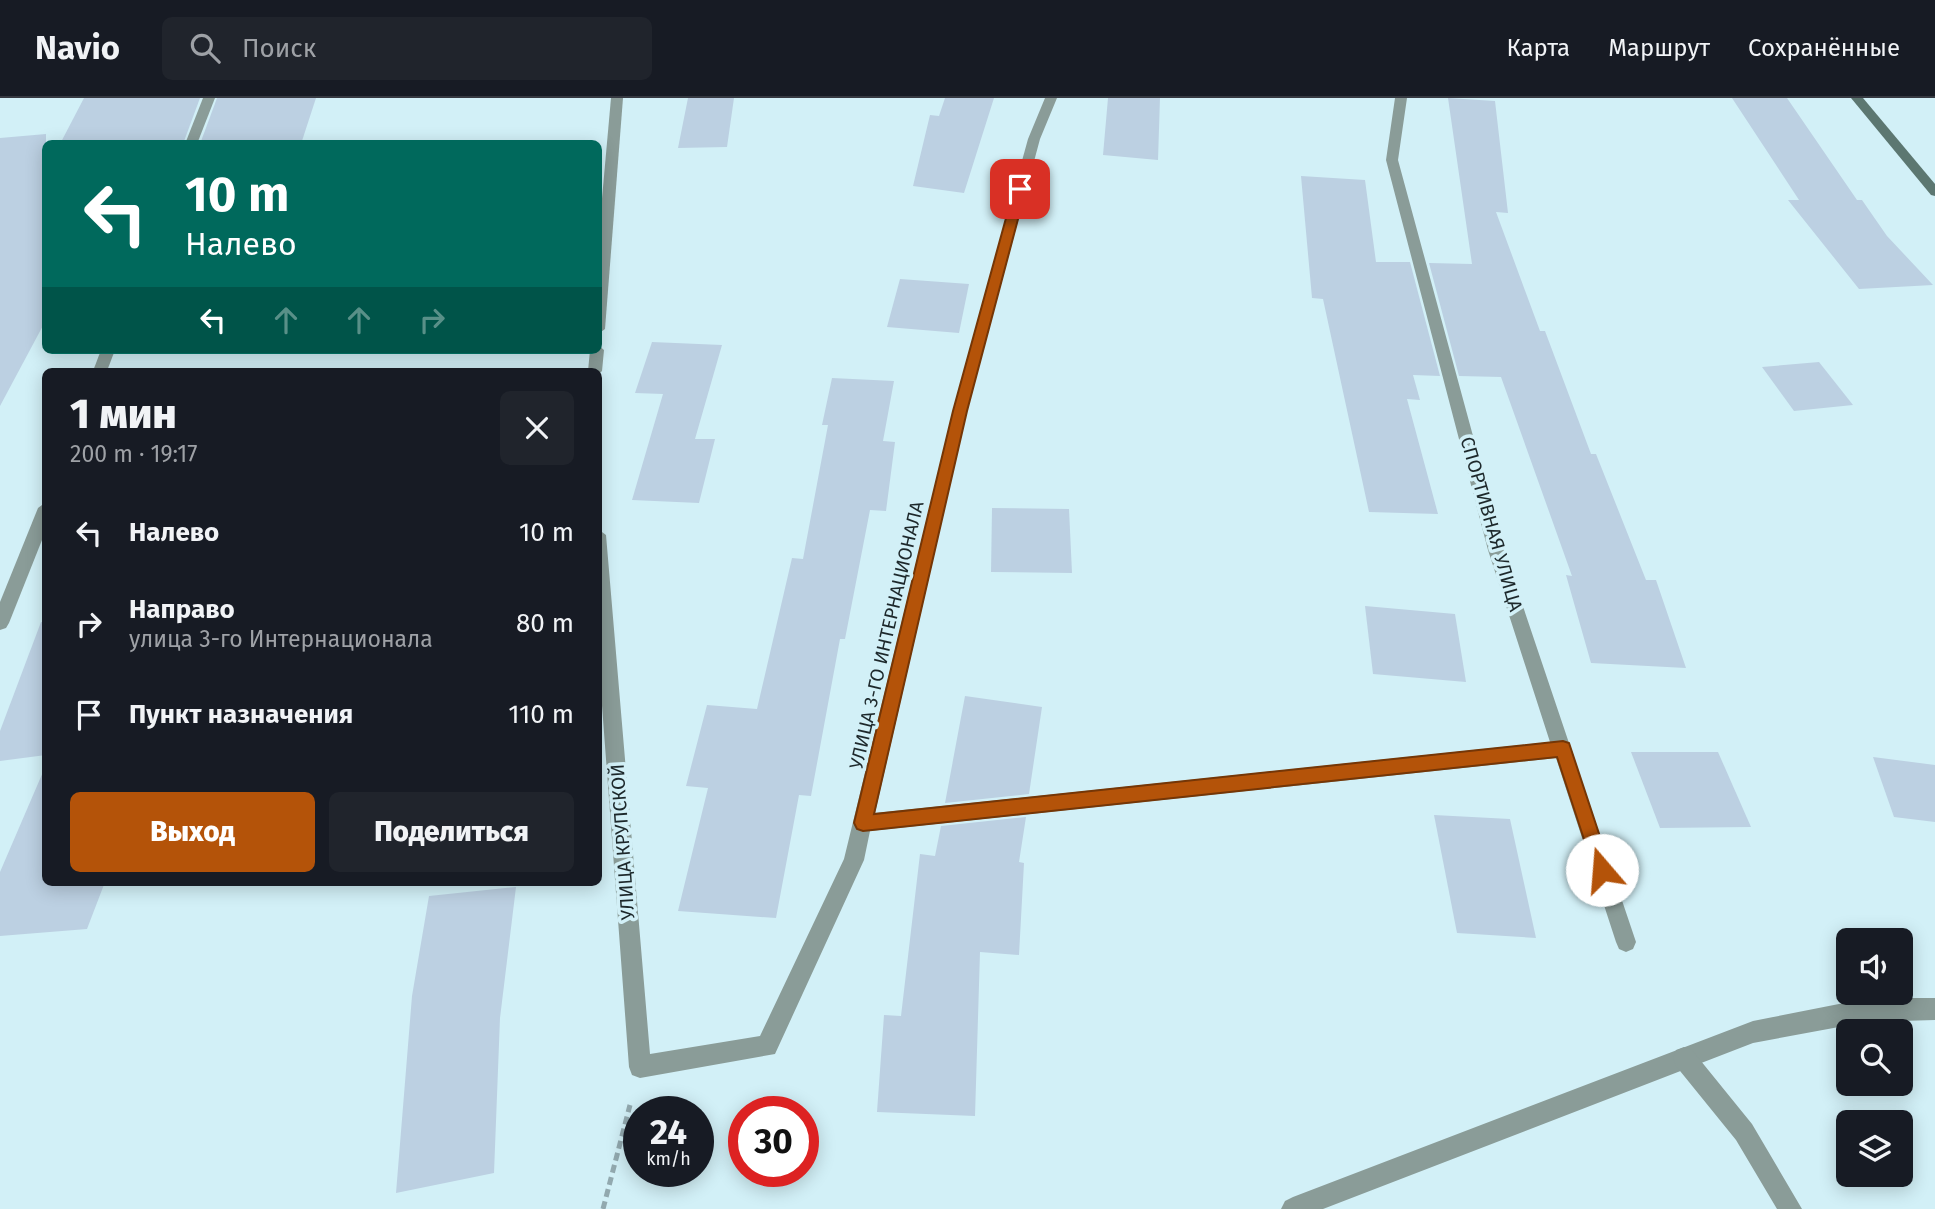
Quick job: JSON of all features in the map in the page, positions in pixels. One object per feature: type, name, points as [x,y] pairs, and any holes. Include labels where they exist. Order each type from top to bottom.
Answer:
[{"type":"main road","points":[[1857,98],[1935,192]]},
{"type":"street","points":[[193,140],[209,98]]},
{"type":"street","points":[[602,280],[617,98]]},
{"type":"street","name":"УЛИЦА 3-ГО ИНТЕРНАЦИОНАЛА","points":[[639,1067],[767,1046],[854,860],[960,411],[1034,139],[1051,98]]},
{"type":"street","name":"СПОРТИВНАЯ УЛИЦА","points":[[1401,98],[1392,160],[1496,550],[1626,942]]},
{"type":"street","points":[[0,622],[42,518]]},
{"type":"street","name":"УЛИЦА КРУПСКОЙ","points":[[602,587],[639,1067]]},
{"type":"street","points":[[863,823],[1563,749]]},
{"type":"street","points":[[1293,1209],[1754,1032],[1828,1015],[1915,1008],[1935,1009]]},
{"type":"street","points":[[1684,1058],[1744,1132],[1790,1209]]},
{"type":"path","points":[[603,1209],[639,1067]]},
{"type":"building","points":[[84,98],[200,98],[184,140],[62,140]]},
{"type":"building","points":[[217,98],[316,98],[302,140],[201,140]]},
{"type":"building","points":[[688,98],[734,98],[727,147],[678,148]]},
{"type":"building","points":[[945,98],[994,98],[964,193],[913,186],[930,115],[939,116]]},
{"type":"building","points":[[1108,98],[1160,98],[1158,160],[1103,155]]},
{"type":"building","points":[[1448,98],[1495,101],[1508,213],[1496,212],[1540,331],[1545,331],[1591,454],[1596,454],[1646,580],[1656,580],[1686,668],[1591,663],[1566,575],[1572,576],[1501,377],[1459,376],[1429,263],[1472,264]]},
{"type":"building","points":[[1732,98],[1787,98],[1857,200],[1862,200],[1887,236],[1933,285],[1859,289],[1788,200],[1799,200]]},
{"type":"building","points":[[46,134],[46,140],[42,140],[42,327],[0,406],[0,138]]},
{"type":"building","points":[[1301,176],[1365,180],[1376,262],[1410,262],[1440,376],[1413,375],[1420,400],[1407,399],[1438,514],[1369,512],[1323,299],[1312,298]]},
{"type":"building","points":[[900,279],[969,284],[959,333],[887,327]]},
{"type":"building","points":[[652,342],[722,345],[695,439],[715,439],[699,503],[632,500],[663,394],[635,393]]},
{"type":"building","points":[[1819,362],[1853,405],[1794,411],[1762,367]]},
{"type":"building","points":[[832,378],[894,381],[883,441],[895,442],[886,511],[870,510],[845,639],[840,639],[811,796],[799,795],[776,918],[678,911],[708,788],[686,786],[707,705],[757,709],[792,558],[803,559],[828,425],[822,425]]},
{"type":"building","points":[[992,508],[1069,509],[1072,573],[991,572]]},
{"type":"building","points":[[1365,606],[1455,614],[1466,682],[1373,674]]},
{"type":"building","points":[[42,622],[42,756],[0,761],[0,731]]},
{"type":"building","points":[[965,696],[1042,707],[1029,794],[945,803]]},
{"type":"building","points":[[1631,752],[1718,752],[1751,827],[1660,828]]},
{"type":"building","points":[[1873,757],[1935,765],[1935,822],[1894,817]]},
{"type":"building","points":[[42,774],[42,886],[103,886],[87,929],[0,936],[0,872]]},
{"type":"building","points":[[1434,815],[1510,819],[1536,938],[1457,933]]},
{"type":"building","points":[[1026,817],[1019,862],[1024,863],[1019,955],[980,952],[975,1116],[877,1112],[884,1015],[901,1016],[920,854],[935,856],[941,826]]},
{"type":"building","points":[[516,887],[500,1018],[494,1173],[396,1193],[412,996],[429,896]]},
{"type":"route","points":[[1020,189],[960,411],[863,823],[1563,749],[1602,870]]}]
